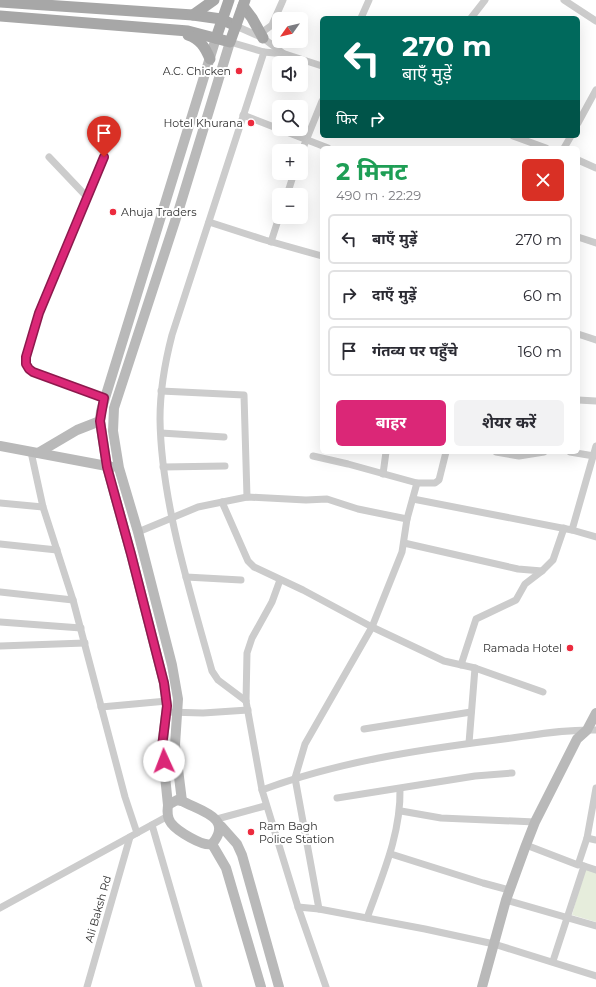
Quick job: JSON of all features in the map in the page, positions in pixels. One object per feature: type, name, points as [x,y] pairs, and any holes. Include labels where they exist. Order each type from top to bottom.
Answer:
[{"type":"main road","points":[[193,15],[214,0]]},
{"type":"main road","points":[[219,822],[219,836],[212,844],[202,844],[176,829],[168,816],[162,747],[167,712],[164,683],[107,467],[100,421],[104,398],[210,59],[221,19],[229,0]]},
{"type":"main road","points":[[0,2],[95,4],[221,19],[236,26]]},
{"type":"main road","points":[[244,3],[262,36]]},
{"type":"main road","points":[[182,801],[175,745],[178,699],[172,665],[138,532],[119,468],[113,432],[114,408],[179,209],[230,42],[244,3]]},
{"type":"main road","points":[[0,16],[188,31],[230,42]]},
{"type":"main road","points":[[175,30],[195,38],[204,46],[210,59]]},
{"type":"main road","points":[[35,452],[77,430],[100,421]]},
{"type":"main road","points":[[0,446],[119,468]]},
{"type":"main road","points":[[482,987],[509,890],[535,822],[577,739],[592,730],[596,713]]},
{"type":"main road","points":[[168,805],[176,800],[182,801],[219,822],[236,844],[242,855],[279,987]]},
{"type":"main road","points":[[212,844],[226,868],[261,987]]},
{"type":"street","points":[[262,36],[272,25],[283,0]]},
{"type":"street","points":[[362,16],[369,0]]},
{"type":"street","points":[[473,16],[485,0]]},
{"type":"street","points":[[564,0],[596,20]]},
{"type":"street","points":[[236,26],[262,36],[285,54]]},
{"type":"street","points":[[230,42],[264,52],[285,54],[320,65]]},
{"type":"street","points":[[246,701],[218,680],[212,671],[186,577],[163,467],[161,391],[163,371],[172,335],[264,52]]},
{"type":"street","points":[[580,120],[595,94]]},
{"type":"street","points":[[304,144],[320,106]]},
{"type":"street","points":[[243,115],[323,146]]},
{"type":"street","points":[[518,138],[540,146]]},
{"type":"street","points":[[49,157],[87,197]]},
{"type":"street","points":[[104,157],[43,301],[28,347],[26,364],[33,372],[104,398]]},
{"type":"street","points":[[580,161],[596,168]]},
{"type":"street","points":[[209,222],[271,242],[320,255]]},
{"type":"street","points":[[271,242],[277,224]]},
{"type":"street","points":[[580,237],[596,243]]},
{"type":"street","points":[[580,335],[596,340]]},
{"type":"street","points":[[161,391],[244,395],[247,497]]},
{"type":"street","points":[[580,400],[596,401]]},
{"type":"street","points":[[161,433],[224,437]]},
{"type":"street","points":[[572,530],[596,446]]},
{"type":"street","points":[[35,452],[43,507],[74,600],[101,707],[137,833]]},
{"type":"street","points":[[383,474],[386,454]]},
{"type":"street","points":[[313,456],[417,483],[435,483],[438,481],[445,454]]},
{"type":"street","points":[[508,454],[519,456],[532,454]]},
{"type":"street","points":[[580,454],[594,456]]},
{"type":"street","points":[[163,467],[225,466]]},
{"type":"street","points":[[319,909],[295,778],[305,744],[372,627],[404,544],[407,519],[417,483]]},
{"type":"street","points":[[138,532],[198,507],[247,497],[328,499],[358,509],[407,519]]},
{"type":"street","points":[[413,499],[564,528],[596,537]]},
{"type":"street","points":[[222,502],[249,563],[372,627],[444,661],[475,668],[543,692]]},
{"type":"street","points":[[0,503],[43,507]]},
{"type":"street","points":[[461,665],[476,619],[516,600],[525,584],[553,560],[564,528]]},
{"type":"street","points":[[0,544],[57,550]]},
{"type":"street","points":[[404,544],[518,569],[542,570]]},
{"type":"street","points":[[186,577],[242,580]]},
{"type":"street","points":[[280,580],[272,602],[249,645],[246,701],[265,806],[326,987]]},
{"type":"street","points":[[0,592],[74,600]]},
{"type":"street","points":[[0,622],[81,628]]},
{"type":"street","points":[[0,646],[85,643]]},
{"type":"street","points":[[469,743],[475,668]]},
{"type":"street","points":[[101,707],[167,701]]},
{"type":"street","points":[[167,712],[248,710]]},
{"type":"street","points":[[364,729],[471,712]]},
{"type":"street","points":[[262,790],[295,778],[348,763],[469,743],[592,730]]},
{"type":"street","points":[[337,798],[475,776],[512,773]]},
{"type":"street","points":[[553,961],[568,917],[581,865],[596,788]]},
{"type":"street","points":[[367,918],[391,854],[401,811],[400,789]]},
{"type":"street","points":[[219,822],[265,806]]},
{"type":"street","points":[[401,811],[441,818],[535,822]]},
{"type":"street","points":[[0,907],[168,816]]},
{"type":"street","points":[[152,826],[199,987]]},
{"type":"street","name":"Ali Baksh Rd","points":[[87,987],[130,837]]},
{"type":"street","points":[[587,838],[596,840]]},
{"type":"street","points":[[526,845],[596,870]]},
{"type":"street","points":[[391,854],[509,890]]},
{"type":"street","points":[[506,900],[596,926]]},
{"type":"street","points":[[298,907],[319,909],[367,918],[494,944],[553,961],[596,976]]},
{"type":"green space","points":[[585,868],[596,871],[596,922],[572,915]]},
{"type":"place","name":"A.C. Chicken","points":[[239,71]]},
{"type":"place","name":"Hotel Khurana","points":[[251,123]]},
{"type":"place","name":"Ahuja Traders","points":[[113,212]]},
{"type":"place","name":"Ramada Hotel","points":[[570,648]]},
{"type":"place","name":"Ram Bagh Police Station","points":[[251,832]]},
{"type":"route","points":[[104,157],[43,301],[28,347],[26,364],[33,372],[104,398],[100,411],[100,421],[107,467],[131,554],[164,683],[167,701],[162,747],[164,761]]}]
